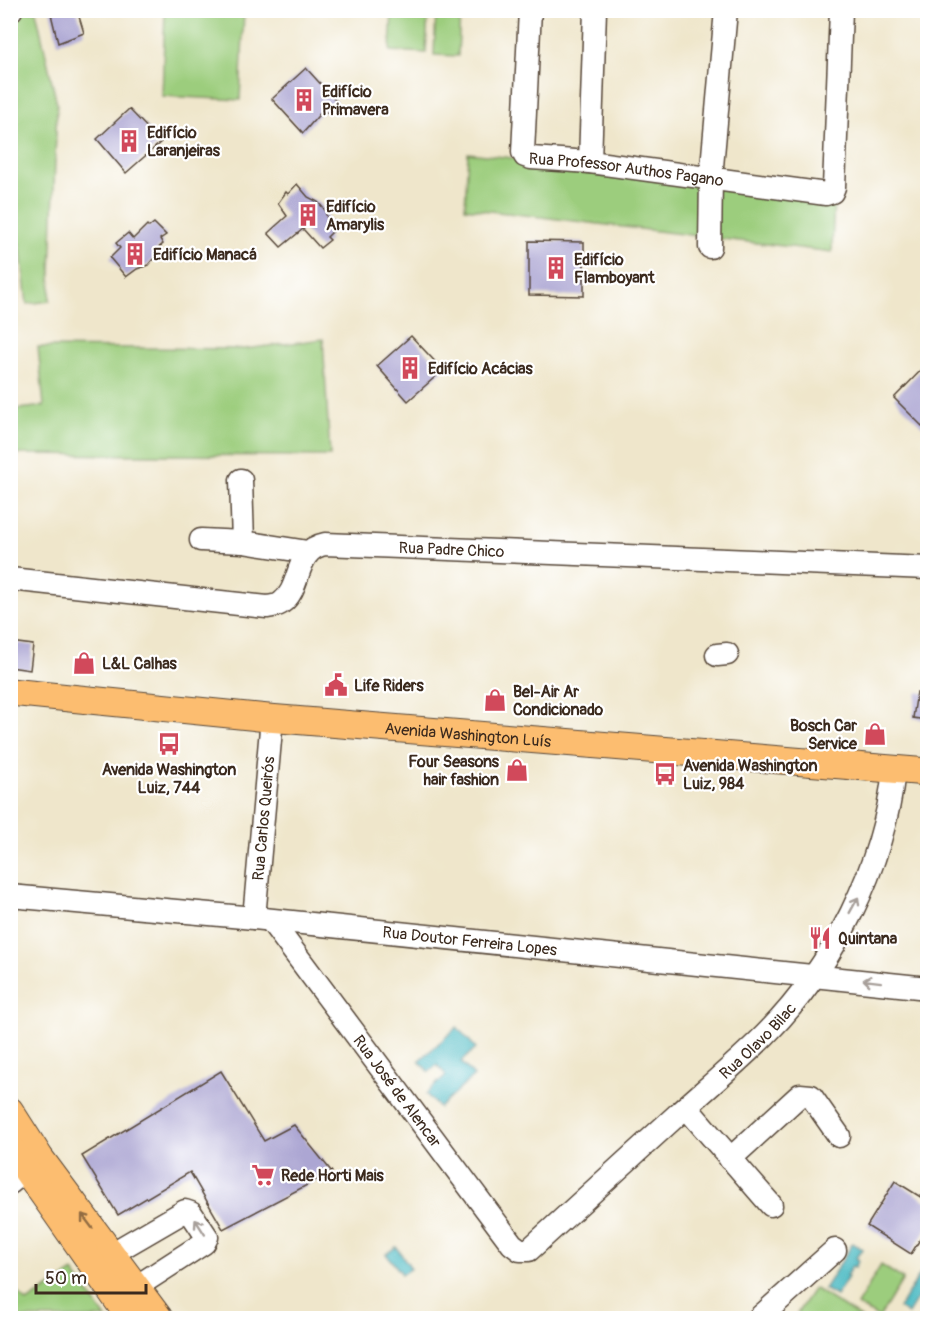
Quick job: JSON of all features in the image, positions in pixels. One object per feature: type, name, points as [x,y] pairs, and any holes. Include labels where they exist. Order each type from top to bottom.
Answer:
[{"type":"main road","name":"Avenida Washington Luís","points":[[10,692],[272,726]]},
{"type":"main road","name":"Avenida Washington Luís","points":[[10,709],[272,726],[654,764],[893,777],[927,772]]},
{"type":"main road","name":"Avenida Washington Luís","points":[[893,777],[927,788]]},
{"type":"main road","points":[[10,1111],[25,1171],[111,1254],[159,1318]]},
{"type":"main road","points":[[10,1147],[130,1318]]},
{"type":"street","name":"Rua Professor Authos Pagano","points":[[530,10],[523,152],[525,156],[590,162],[826,194],[832,192],[834,187],[841,10]]},
{"type":"street","points":[[590,162],[594,10]]},
{"type":"street","points":[[710,247],[711,178],[726,10]]},
{"type":"street","points":[[241,480],[243,542]]},
{"type":"street","points":[[10,579],[267,608],[281,604],[290,594],[308,552],[243,542],[201,540]]},
{"type":"street","name":"Rua Padre Chico","points":[[308,552],[315,546],[325,544],[927,568]]},
{"type":"street","name":"Rua Carlos Queirós","points":[[262,919],[272,726]]},
{"type":"street","name":"Rua Olavo Bilac","points":[[529,1250],[766,1034],[816,975],[860,897],[877,847],[893,777]]},
{"type":"street","name":"Rua Doutor Ferreira Lopes","points":[[10,896],[262,919],[927,988]]},
{"type":"street","name":"Rua José de Alencar","points":[[262,919],[512,1244],[520,1250],[529,1250]]},
{"type":"street","points":[[730,1160],[801,1095],[811,1096],[839,1136]]},
{"type":"street","points":[[686,1107],[771,1205]]},
{"type":"street","points":[[111,1254],[185,1211],[191,1213],[207,1237],[204,1243],[136,1287]]},
{"type":"street","points":[[759,1318],[835,1250]]},
{"type":"green space","points":[[23,11],[36,11],[57,104],[50,301],[27,304],[20,243],[11,244],[10,20]]},
{"type":"green space","points":[[165,11],[244,11],[240,100],[162,96]]},
{"type":"green space","points":[[392,11],[428,11],[426,53],[390,51]]},
{"type":"green space","points":[[436,11],[460,11],[458,56],[434,55]]},
{"type":"green space","points":[[468,153],[834,193],[832,252],[465,208]]},
{"type":"green space","points":[[323,339],[330,456],[11,454],[11,410],[44,406],[38,347],[245,349]]},
{"type":"green space","points":[[881,1265],[903,1279],[879,1318],[857,1305]]},
{"type":"green space","points":[[73,1272],[106,1318],[11,1318],[11,1285],[27,1302]]},
{"type":"green space","points":[[814,1288],[861,1318],[794,1318]]},
{"type":"water","points":[[457,1027],[476,1048],[461,1062],[474,1076],[439,1108],[426,1094],[446,1075],[437,1065],[429,1072],[419,1061]]},
{"type":"water","points":[[853,1243],[862,1249],[856,1258],[859,1260],[855,1267],[852,1266],[836,1296],[824,1289]]},
{"type":"water","points":[[396,1247],[411,1268],[402,1274],[386,1254]]},
{"type":"water","points":[[927,1263],[927,1283],[908,1314],[899,1308]]},
{"type":"building","points":[[50,10],[77,10],[84,33],[58,43]]},
{"type":"building","name":"Edifício Primavera","points":[[306,68],[337,102],[326,113],[323,110],[303,133],[272,99]]},
{"type":"building","name":"Edifício Laranjeiras","points":[[129,109],[161,142],[126,173],[97,139]]},
{"type":"building","name":"Edifício Amarylis","points":[[297,184],[308,197],[318,202],[336,228],[327,237],[330,240],[320,248],[303,229],[281,247],[268,233],[287,216],[278,203],[286,192],[288,194]]},
{"type":"building","name":"Edifício Manacá","points":[[154,223],[166,235],[160,239],[163,244],[157,249],[148,265],[126,277],[110,258],[120,248],[116,243],[128,233],[133,239],[147,225],[149,227]]},
{"type":"building","name":"Edifício Flamboyant","points":[[529,241],[584,242],[584,296],[529,295]]},
{"type":"building","name":"Edifício Acácias","points":[[411,336],[443,370],[408,401],[377,366]]},
{"type":"building","points":[[927,364],[927,431],[894,398]]},
{"type":"building","points":[[10,642],[33,645],[30,670],[10,667]]},
{"type":"building","points":[[917,692],[927,694],[927,720],[913,718]]},
{"type":"building","points":[[221,1071],[264,1141],[294,1125],[332,1172],[223,1229],[190,1172],[118,1215],[82,1156]]},
{"type":"building","points":[[895,1181],[927,1201],[927,1228],[911,1254],[867,1226]]},
{"type":"place","name":"Edifício Primavera","points":[[304,100]]},
{"type":"place","name":"Edifício Laranjeiras","points":[[129,141]]},
{"type":"place","name":"Edifício Amarylis","points":[[308,215]]},
{"type":"place","name":"Edifício Manacá","points":[[135,254]]},
{"type":"place","name":"Edifício Flamboyant","points":[[556,268]]},
{"type":"place","name":"Edifício Acácias","points":[[410,368]]},
{"type":"place","name":"L&L Calhas","points":[[84,663]]},
{"type":"place","name":"Life Riders","points":[[336,685]]},
{"type":"place","name":"Bel-Air Ar Condicionado","points":[[495,700]]},
{"type":"place","name":"Bosch Car Service","points":[[875,734]]},
{"type":"place","name":"Avenida Washington Luiz, 744","points":[[169,744]]},
{"type":"place","name":"Four Seasons hair fashion","points":[[517,770]]},
{"type":"place","name":"Avenida Washington Luiz, 984","points":[[665,774]]},
{"type":"place","name":"Quintana","points":[[820,938]]},
{"type":"place","name":"Rede Horti Mais","points":[[263,1175]]}]
